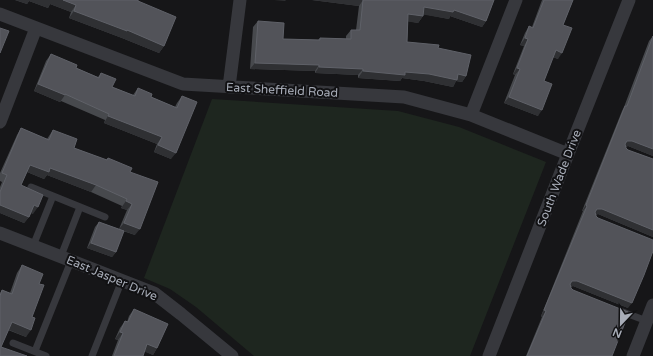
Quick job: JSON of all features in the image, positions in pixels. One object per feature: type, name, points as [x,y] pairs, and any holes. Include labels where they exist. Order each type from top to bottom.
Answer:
[{"type":"street","points":[[229,87],[240,0]]},
{"type":"street","points":[[471,115],[516,0]]},
{"type":"street","name":"South Wade Drive","points":[[489,356],[630,0]]},
{"type":"street","name":"East Sheffield Road","points":[[0,14],[183,84],[404,97],[471,115],[568,154]]},
{"type":"street","points":[[0,122],[36,28]]},
{"type":"street","name":"East Jasper Drive","points":[[0,233],[154,293],[232,356]]},
{"type":"street","points":[[633,356],[653,305]]},
{"type":"lane","points":[[32,187],[105,217]]},
{"type":"lane","points":[[34,246],[53,196]]},
{"type":"lane","points":[[35,352],[66,258],[80,207]]},
{"type":"lane","points":[[92,356],[122,280]]},
{"type":"lane","points":[[612,308],[647,321]]},
{"type":"lane","points":[[13,343],[46,356]]},
{"type":"shaded area","points":[[212,99],[398,111],[459,127],[546,162],[470,356],[254,356],[196,307],[170,289],[144,278]]},
{"type":"building","points":[[63,0],[138,0],[176,17],[164,46],[127,30],[74,11],[76,5]]},
{"type":"building","points":[[363,0],[494,0],[486,21],[454,10],[453,12],[424,7],[423,16],[408,14],[407,42],[439,45],[438,48],[471,55],[466,76],[458,74],[457,80],[429,74],[405,72],[405,75],[363,71],[363,69],[319,67],[319,65],[255,63],[258,21],[284,23],[283,39],[351,39],[351,30],[360,30]]},
{"type":"building","points":[[544,0],[573,0],[563,25],[572,28],[562,53],[556,50],[544,81],[552,84],[542,110],[509,97],[520,69],[517,68],[528,39],[525,38],[529,26],[533,28]]},
{"type":"building","points":[[0,28],[9,31],[0,53]]},
{"type":"building","points":[[653,36],[653,149],[632,141],[627,141],[625,144],[628,150],[653,159],[653,230],[602,209],[597,209],[595,212],[598,218],[653,240],[653,251],[644,275],[632,303],[577,281],[572,281],[570,284],[573,290],[628,312],[612,356],[527,356],[546,311],[544,310],[587,206],[586,205],[625,106],[627,106]]},
{"type":"building","points":[[51,54],[77,65],[76,68],[99,78],[101,73],[116,79],[112,87],[135,96],[138,88],[152,94],[151,97],[177,108],[182,96],[197,102],[176,153],[158,145],[162,137],[108,116],[109,114],[65,94],[38,84]]},
{"type":"building","points":[[21,128],[49,140],[53,130],[77,139],[74,148],[107,160],[108,158],[132,168],[130,172],[158,182],[140,229],[124,223],[132,204],[126,201],[127,199],[96,185],[50,168],[49,172],[30,165],[21,185],[43,195],[38,207],[34,205],[29,217],[0,205],[0,192],[7,175],[2,173]]},
{"type":"building","points":[[99,222],[124,231],[116,252],[91,243]]},
{"type":"building","points":[[22,265],[43,274],[39,284],[44,285],[32,317],[35,318],[31,330],[12,322],[1,347],[27,356],[0,356],[0,296],[2,290],[12,294]]},
{"type":"building","points":[[134,309],[168,324],[157,348],[147,344],[143,356],[114,356],[123,333],[120,332],[125,321],[128,322]]}]
